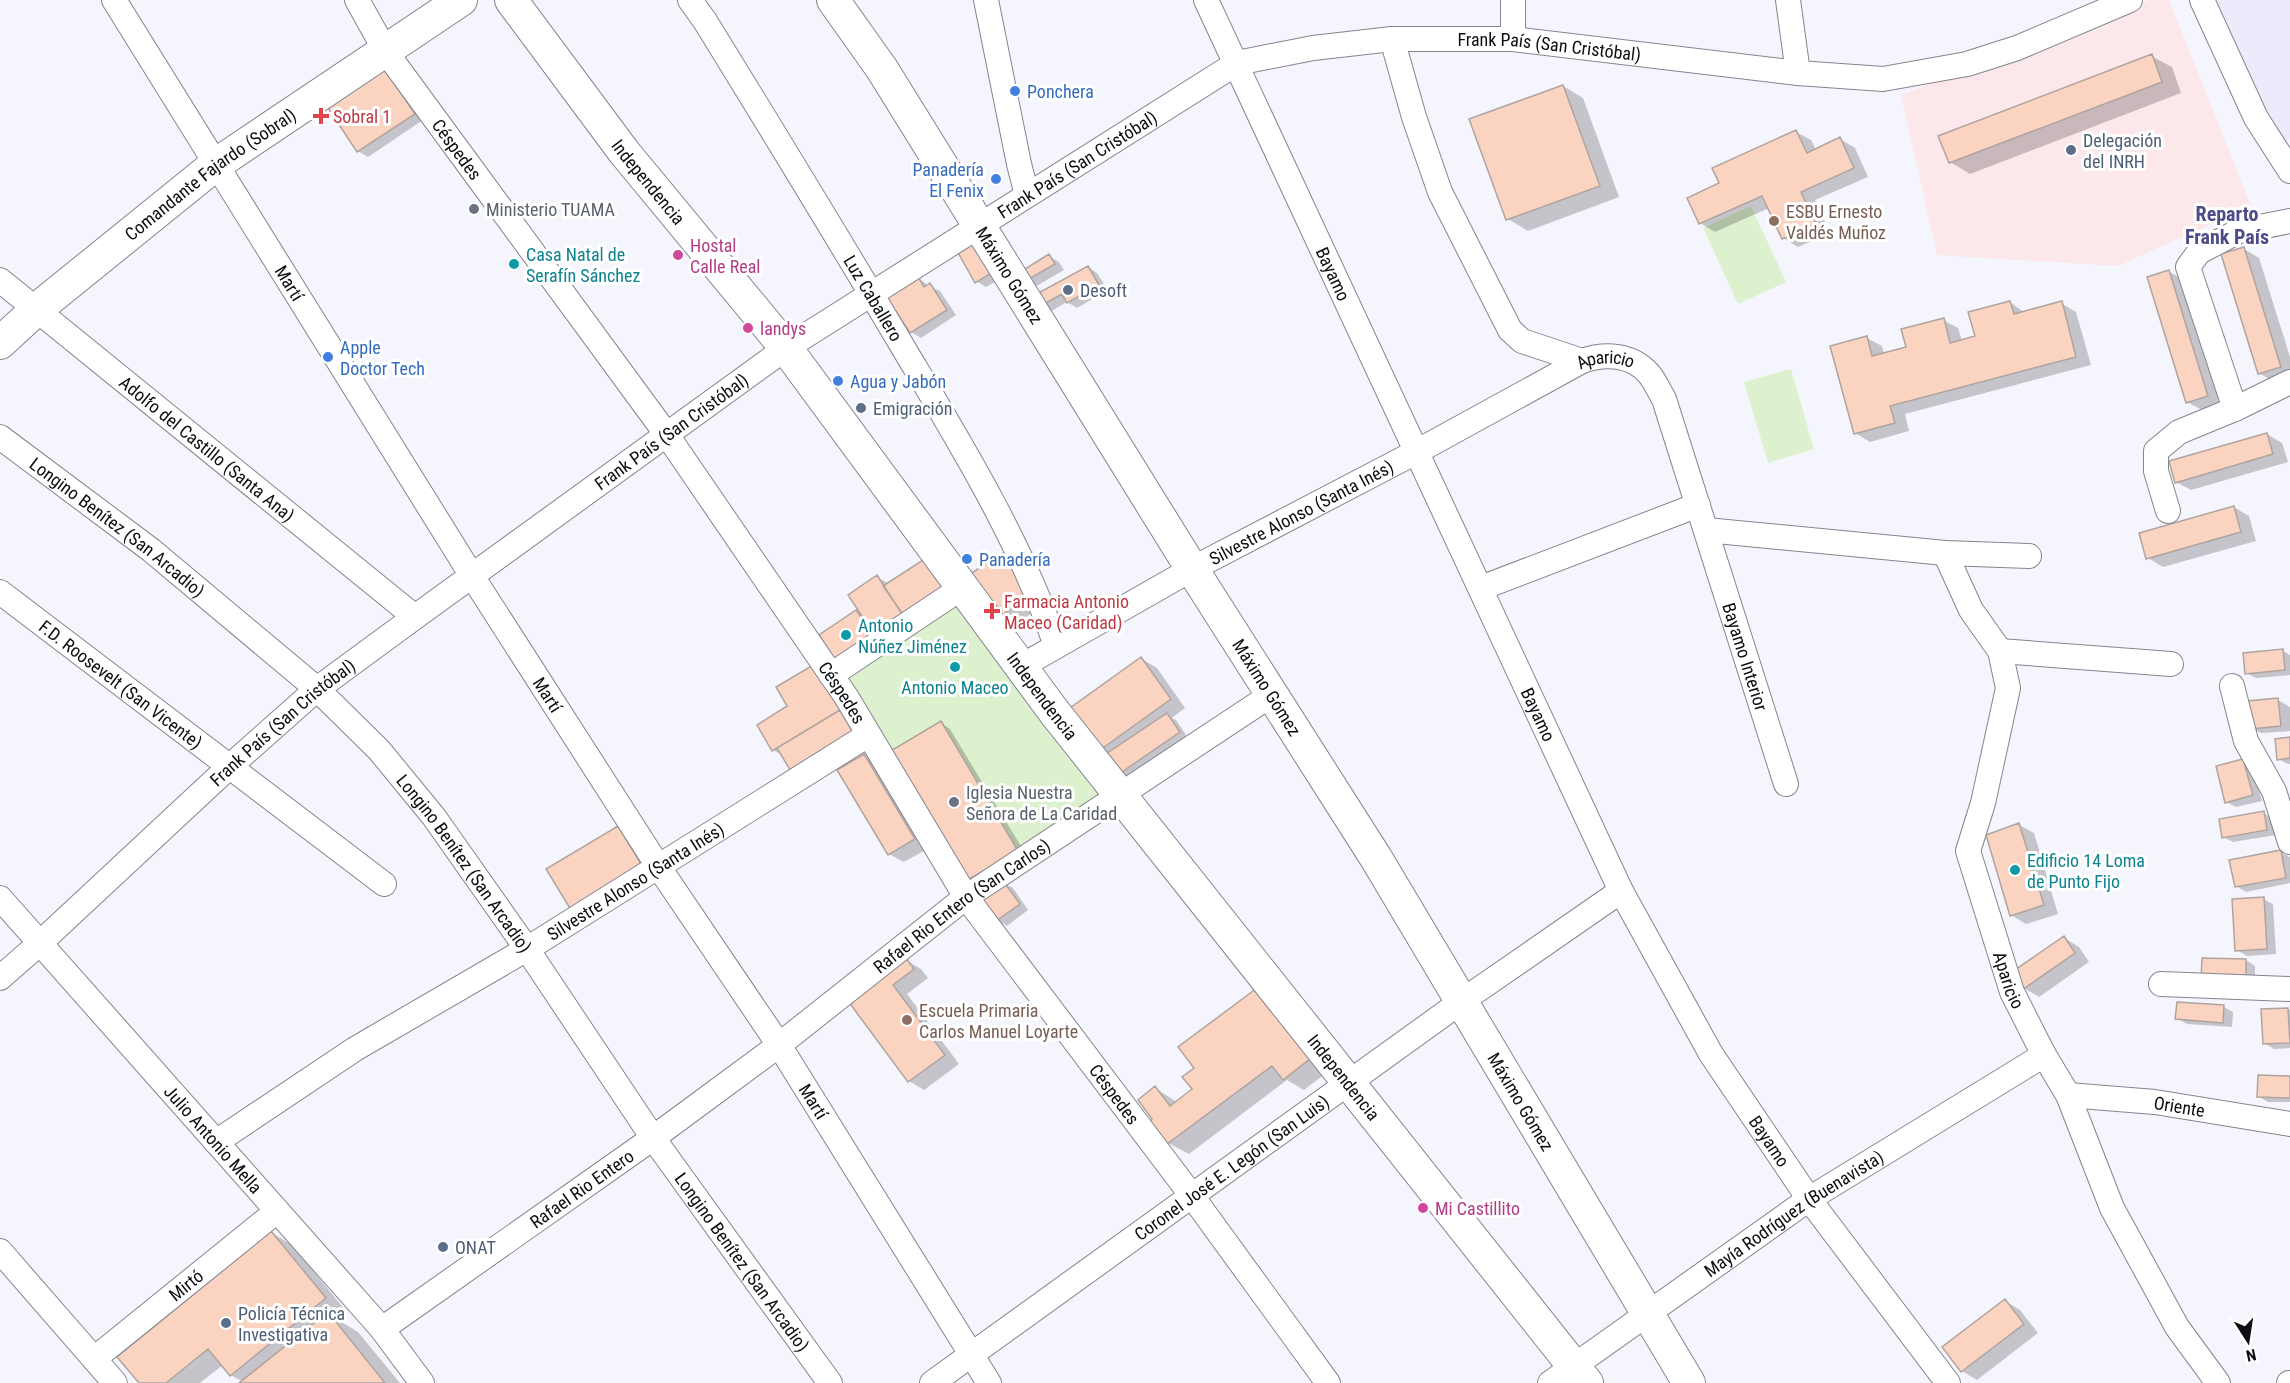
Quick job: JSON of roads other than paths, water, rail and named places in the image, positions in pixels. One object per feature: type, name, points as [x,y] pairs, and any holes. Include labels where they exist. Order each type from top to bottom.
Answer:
[{"type":"main road","name":"Comandante Fajardo (Sobral)","points":[[0,343],[37,309],[215,165],[461,0]]},
{"type":"main road","name":"Independencia","points":[[511,0],[624,152],[786,348],[1016,660],[1118,794],[1348,1083],[1571,1378]]},
{"type":"main road","name":"Máximo Gómez","points":[[833,0],[882,69],[1192,569],[1376,858],[1689,1383]]},
{"type":"street","name":"Martí","points":[[114,0],[472,576],[658,866],[779,1045],[989,1383]]},
{"type":"street","name":"Céspedes","points":[[357,0],[386,52],[666,435],[831,675],[966,897],[1192,1196],[1328,1383]]},
{"type":"street","name":"Luz Caballero","points":[[690,0],[871,294],[972,464],[1042,604],[1056,646]]},
{"type":"street","points":[[986,0],[1027,195]]},
{"type":"street","name":"Bayamo","points":[[1206,0],[1621,891],[1711,1054],[1809,1199],[1948,1383]]},
{"type":"street","points":[[1513,0],[1513,39]]},
{"type":"street","points":[[1788,0],[1798,73]]},
{"type":"street","name":"Frank País (San Cristóbal)","points":[[0,978],[228,767],[316,690],[415,616],[786,348],[1237,63],[1313,48],[1392,39],[1513,39],[1798,73],[1883,79],[1967,64],[2027,44],[2130,0]]},
{"type":"street","points":[[2202,0],[2256,118],[2290,171]]},
{"type":"street","name":"Aparicio","points":[[1392,39],[1414,117],[1440,192],[1510,330],[1522,341],[1582,361],[1610,355],[1633,361],[1648,373],[1664,399],[1706,530]]},
{"type":"street","points":[[2235,409],[2188,267],[2199,252],[2239,231],[2290,221]]},
{"type":"street","name":"Adolfo del Castillo (Santa Ana)","points":[[0,280],[415,616]]},
{"type":"street","name":"Silvestre Alonso (Santa Inés)","points":[[1016,660],[1056,646],[1192,569],[1418,451],[1582,361]]},
{"type":"street","points":[[2168,511],[2156,471],[2156,451],[2179,432],[2235,409],[2290,382]]},
{"type":"street","name":"Longino Benítez (San Arcadio)","points":[[0,437],[151,550],[316,690],[379,750],[427,809],[527,949],[653,1138],[830,1383]]},
{"type":"street","points":[[1481,588],[1698,505]]},
{"type":"street","points":[[1706,530],[1945,553],[2029,556]]},
{"type":"street","name":"Bayamo Interior","points":[[1706,530],[1786,784]]},
{"type":"street","name":"Aparicio","points":[[1945,553],[1971,610],[2000,651],[2008,688],[1983,803],[1968,851],[2012,992],[2044,1055],[2068,1095],[2112,1208],[2177,1327],[2218,1383]]},
{"type":"street","points":[[831,675],[963,587]]},
{"type":"street","name":"F.D. Roosevelt (San Vicente)","points":[[0,592],[384,884]]},
{"type":"street","points":[[1016,660],[1040,627],[1042,604]]},
{"type":"street","points":[[2000,651],[2170,664]]},
{"type":"street","points":[[2232,686],[2246,741],[2282,791],[2290,842]]},
{"type":"street","name":"Rafael Rio Entero (San Carlos)","points":[[779,1045],[966,897],[1118,794],[1271,695]]},
{"type":"street","name":"Silvestre Alonso (Santa Inés)","points":[[216,1142],[355,1049],[527,949],[868,735]]},
{"type":"street","name":"Coronel José E. Legón (San Luis)","points":[[932,1383],[1462,1001],[1621,891]]},
{"type":"street","name":"Julio Antonio Mella","points":[[0,898],[382,1329],[422,1383]]},
{"type":"street","points":[[2161,984],[2290,989]]},
{"type":"street","name":"Rafael Rio Entero","points":[[382,1329],[653,1138],[779,1045]]},
{"type":"street","name":"Mayía Rodríguez (Buenavista)","points":[[1571,1378],[1648,1314],[1809,1199],[2044,1055]]},
{"type":"street","name":"Oriente","points":[[2068,1095],[2155,1102],[2290,1124]]},
{"type":"street","name":"Mirtó","points":[[94,1359],[277,1211]]},
{"type":"street","points":[[0,1251],[114,1383]]},
{"type":"place","name":"Ponchera","points":[[1015,91]]},
{"type":"place","name":"Sobral 1","points":[[321,116]]},
{"type":"place","name":"Delegación del INRH","points":[[2071,150]]},
{"type":"place","name":"Panadería El Fenix","points":[[996,179]]},
{"type":"place","name":"Ministerio TUAMA","points":[[474,209]]},
{"type":"place","name":"ESBU Ernesto Valdés Muñoz","points":[[1774,221]]},
{"type":"place","name":"Hostal Calle Real","points":[[678,255]]},
{"type":"place","name":"Casa Natal de Serafín Sánchez","points":[[514,264]]},
{"type":"place","name":"Desoft","points":[[1068,290]]},
{"type":"place","name":"landys","points":[[748,328]]},
{"type":"place","name":"Apple Doctor Tech","points":[[328,357]]},
{"type":"place","name":"Agua y Jabón","points":[[838,381]]},
{"type":"place","name":"Emigración","points":[[861,408]]},
{"type":"place","name":"Panadería","points":[[967,559]]},
{"type":"place","name":"Farmacia Antonio Maceo (Caridad)","points":[[992,611]]},
{"type":"place","name":"Antonio Núñez Jiménez","points":[[846,635]]},
{"type":"place","name":"Antonio Maceo","points":[[955,667]]},
{"type":"place","name":"Iglesia Nuestra Señora de La Caridad","points":[[954,802]]},
{"type":"place","name":"Edificio 14 Loma de Punto Fijo","points":[[2015,870]]},
{"type":"place","name":"Escuela Primaria Carlos Manuel Loyarte","points":[[907,1020]]},
{"type":"place","name":"Mi Castillito","points":[[1423,1208]]},
{"type":"place","name":"ONAT","points":[[443,1247]]},
{"type":"place","name":"Policía Técnica Investigativa","points":[[226,1323]]},
{"type":"district","name":"Reparto Frank País","points":[[2227,226]]}]
